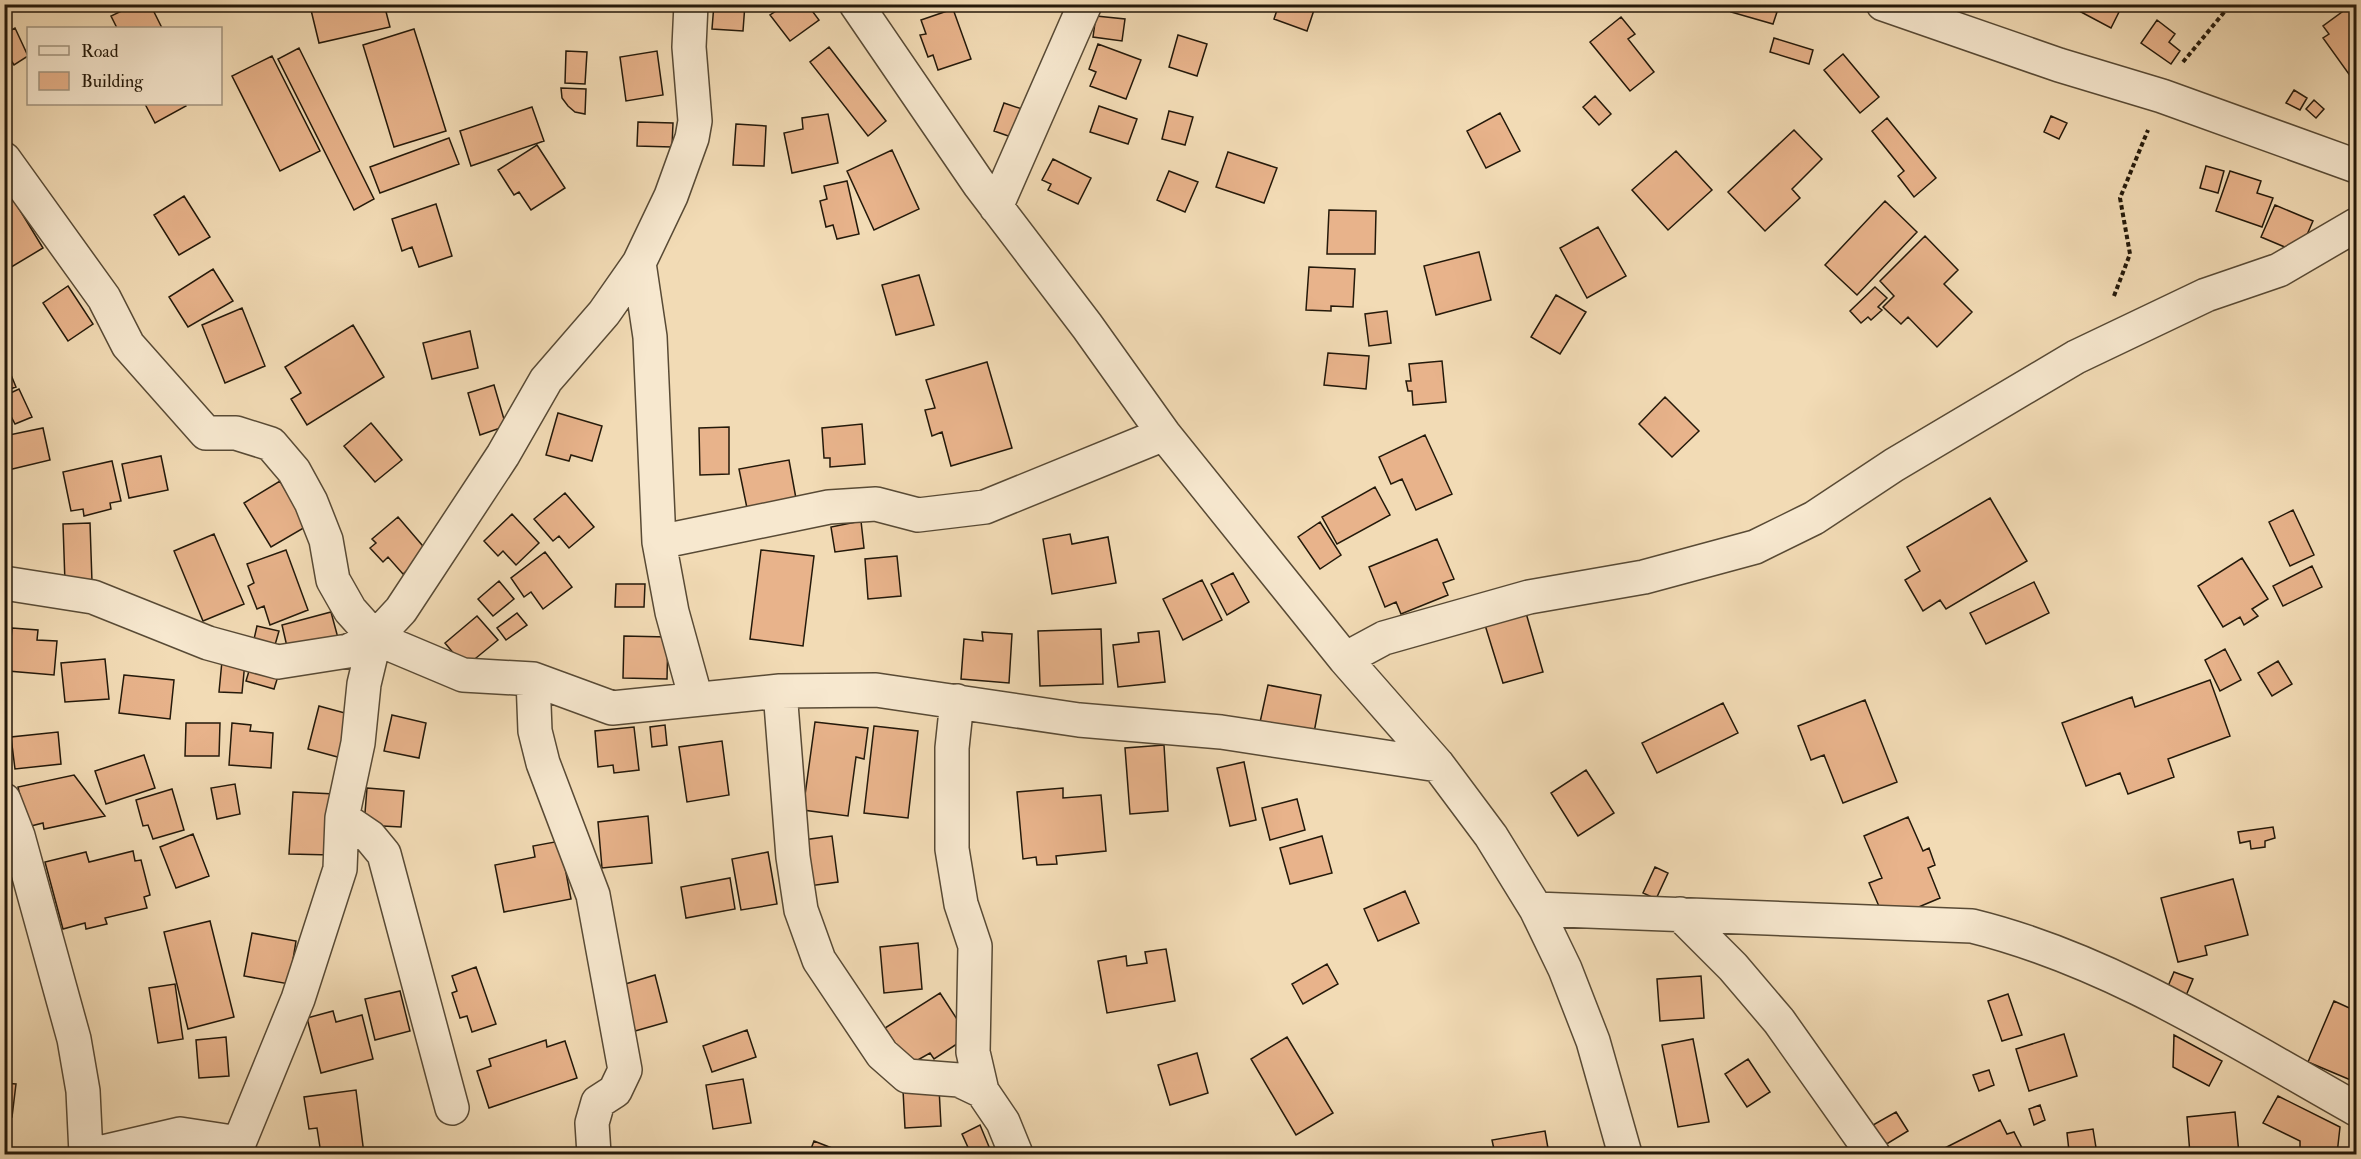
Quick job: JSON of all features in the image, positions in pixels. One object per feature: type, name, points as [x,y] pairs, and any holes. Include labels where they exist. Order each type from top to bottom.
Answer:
[{"type":"street","points":[[4,583],[93,597],[208,643],[278,662],[348,651],[375,638],[407,601],[503,455],[546,381],[604,313],[639,263],[671,196],[692,138],[695,121],[689,47],[691,4]]},
{"type":"street","points":[[856,4],[996,207],[1164,434],[1345,659],[1438,765],[1491,836],[1536,909],[1565,969],[1593,1041],[1625,1155]]},
{"type":"street","points":[[996,207],[1084,4]]},
{"type":"street","points":[[1883,4],[2059,65],[2162,96],[2356,166]]},
{"type":"street","points":[[4,159],[104,297],[128,345],[206,434],[237,433],[271,444],[294,471],[311,502],[326,540],[333,580],[350,610],[375,638],[463,675],[533,679],[612,708],[780,691],[876,690],[1079,720],[1221,732],[1438,765]]},
{"type":"street","points":[[1345,659],[1384,638],[1518,600],[1644,577],[1755,547],[1814,518],[1894,465],[2076,357],[2206,295],[2279,270],[2356,225]]},
{"type":"street","points":[[639,263],[650,337],[659,542],[672,612],[696,699]]},
{"type":"street","points":[[659,542],[829,507],[876,504],[918,515],[985,507],[1164,434]]},
{"type":"street","points":[[94,1155],[180,1134],[238,1143],[298,999],[340,869],[342,818],[358,743],[364,684],[375,638]]},
{"type":"street","points":[[533,679],[535,731],[543,763],[594,895],[625,1070],[615,1091],[598,1102],[591,1123],[594,1155]]},
{"type":"street","points":[[780,691],[793,857],[801,910],[819,960],[882,1054],[907,1076],[959,1080],[982,1091]]},
{"type":"street","points":[[957,701],[952,748],[952,849],[962,904],[975,946],[973,1052],[982,1091],[1003,1122],[1016,1155]]},
{"type":"street","points":[[4,800],[18,836],[74,1039],[83,1091],[86,1155]]},
{"type":"street","points":[[342,818],[370,837],[384,854],[452,1108]]},
{"type":"street","points":[[1536,909],[1972,926],[2021,938],[2064,953],[2116,978],[2356,1109]]},
{"type":"street","points":[[1680,914],[1733,966],[1779,1021],[1873,1155]]},
{"type":"path","points":[[2112,303],[2130,254],[2120,198],[2162,96],[2190,50],[2231,4]]},
{"type":"building","points":[[136,4],[150,4],[162,27],[116,27],[111,16]]},
{"type":"building","points":[[334,4],[384,4],[390,27],[319,43],[311,10]]},
{"type":"building","points":[[566,4],[613,4],[613,5],[567,11]]},
{"type":"building","points":[[714,4],[745,4],[743,31],[712,29]]},
{"type":"building","points":[[776,4],[807,4],[819,20],[790,41],[770,15],[779,9]]},
{"type":"building","points":[[1279,4],[1316,4],[1307,31],[1274,19]]},
{"type":"building","points":[[1733,4],[1753,4],[1777,12],[1773,24],[1731,12]]},
{"type":"building","points":[[2066,4],[2123,4],[2111,28]]},
{"type":"building","points":[[2356,4],[2356,84],[2323,38],[2329,34],[2323,26]]},
{"type":"building","points":[[953,9],[971,59],[938,70],[933,55],[928,57],[920,35],[926,34],[921,20]]},
{"type":"building","points":[[1096,16],[1125,19],[1122,41],[1093,37]]},
{"type":"building","points":[[1621,17],[1635,34],[1628,39],[1654,72],[1630,91],[1590,42]]},
{"type":"building","points":[[2157,20],[2175,34],[2169,42],[2180,51],[2171,64],[2141,43]]},
{"type":"building","points":[[15,28],[27,54],[27,57],[14,65],[9,57],[4,60],[4,34]]},
{"type":"building","points":[[414,29],[446,131],[394,147],[363,45]]},
{"type":"building","points":[[1178,35],[1207,44],[1197,76],[1169,67]]},
{"type":"building","points":[[1774,38],[1813,50],[1809,64],[1770,52]]},
{"type":"building","points":[[1098,44],[1141,60],[1126,99],[1090,86],[1096,72],[1089,69]]},
{"type":"building","points":[[829,47],[886,121],[868,136],[810,62]]},
{"type":"building","points":[[299,48],[374,199],[354,210],[278,59]]},
{"type":"building","points":[[566,51],[587,52],[585,84],[565,83]]},
{"type":"building","points":[[657,51],[663,95],[626,101],[620,57]]},
{"type":"building","points":[[1843,54],[1879,97],[1860,113],[1824,70]]},
{"type":"building","points":[[272,56],[320,151],[280,171],[232,76]]},
{"type":"building","points":[[561,88],[586,89],[585,114],[575,112],[568,106],[562,98]]},
{"type":"building","points":[[2294,90],[2307,98],[2300,110],[2286,103]]},
{"type":"building","points":[[1595,96],[1611,114],[1599,125],[1583,107]]},
{"type":"building","points":[[2314,100],[2324,109],[2316,118],[2306,109]]},
{"type":"building","points":[[1004,103],[1028,111],[1017,139],[994,131]]},
{"type":"building","points":[[146,105],[186,105],[186,106],[155,123]]},
{"type":"building","points":[[1099,106],[1137,119],[1128,144],[1090,132]]},
{"type":"building","points":[[532,107],[544,141],[471,166],[460,131]]},
{"type":"building","points":[[1169,111],[1193,117],[1185,145],[1162,139]]},
{"type":"building","points":[[1500,113],[1520,151],[1486,168],[1467,131]]},
{"type":"building","points":[[828,114],[838,163],[792,173],[784,133],[803,129],[802,118]]},
{"type":"building","points":[[2051,116],[2067,123],[2059,139],[2044,132]]},
{"type":"building","points":[[1887,118],[1936,178],[1914,197],[1898,176],[1904,171],[1872,131]]},
{"type":"building","points":[[638,122],[673,123],[672,147],[637,146]]},
{"type":"building","points":[[736,124],[766,126],[764,166],[733,165]]},
{"type":"building","points":[[1794,130],[1822,159],[1792,189],[1800,198],[1765,231],[1728,192]]},
{"type":"building","points":[[449,138],[459,164],[380,193],[370,167]]},
{"type":"building","points":[[537,145],[565,188],[531,210],[519,192],[514,195],[498,170]]},
{"type":"building","points":[[892,150],[919,209],[874,230],[847,171]]},
{"type":"building","points":[[1676,151],[1712,190],[1668,230],[1632,190]]},
{"type":"building","points":[[1228,152],[1277,168],[1264,203],[1216,187]]},
{"type":"building","points":[[1053,159],[1091,178],[1078,204],[1048,190],[1051,184],[1042,180]]},
{"type":"building","points":[[2206,166],[2224,171],[2218,193],[2200,188]]},
{"type":"building","points":[[1169,171],[1198,182],[1185,212],[1157,200]]},
{"type":"building","points":[[2230,171],[2261,181],[2257,193],[2273,198],[2262,227],[2216,211]]},
{"type":"building","points":[[847,181],[859,234],[837,239],[833,225],[826,227],[820,201],[827,199],[824,186]]},
{"type":"building","points":[[4,184],[43,248],[8,269],[4,263]]},
{"type":"building","points":[[184,196],[210,237],[179,255],[154,215]]},
{"type":"building","points":[[1885,201],[1917,232],[1857,295],[1825,265]]},
{"type":"building","points":[[436,204],[452,256],[419,267],[412,247],[402,251],[392,219]]},
{"type":"building","points":[[2275,205],[2313,221],[2299,253],[2261,237]]},
{"type":"building","points":[[1329,210],[1376,211],[1375,254],[1327,254]]},
{"type":"building","points":[[1598,227],[1626,276],[1587,298],[1560,248]]},
{"type":"building","points":[[1925,236],[1958,270],[1944,284],[1972,312],[1937,347],[1908,317],[1901,324],[1883,307],[1894,296],[1880,281]]},
{"type":"building","points":[[1479,252],[1491,300],[1436,315],[1424,266]]},
{"type":"building","points":[[1309,267],[1355,269],[1353,307],[1331,306],[1331,311],[1306,310]]},
{"type":"building","points":[[213,269],[233,301],[188,327],[169,297]]},
{"type":"building","points":[[919,275],[934,325],[896,335],[882,285]]},
{"type":"building","points":[[68,286],[93,324],[68,341],[43,303]]},
{"type":"building","points":[[1875,287],[1887,298],[1878,307],[1882,310],[1871,320],[1868,317],[1861,323],[1850,311]]},
{"type":"building","points":[[1556,295],[1586,312],[1560,354],[1531,337]]},
{"type":"building","points":[[242,308],[265,366],[225,383],[202,325]]},
{"type":"building","points":[[1387,311],[1391,343],[1369,346],[1365,314]]},
{"type":"building","points":[[353,325],[384,377],[307,425],[291,399],[301,393],[285,367]]},
{"type":"building","points":[[470,331],[478,368],[432,379],[423,343]]},
{"type":"building","points":[[1328,353],[1369,356],[1366,389],[1324,385]]},
{"type":"building","points":[[4,358],[16,387],[4,391]]},
{"type":"building","points":[[1442,361],[1446,402],[1413,405],[1412,391],[1408,391],[1406,381],[1411,381],[1409,364]]},
{"type":"building","points":[[987,362],[1012,448],[951,466],[942,432],[932,436],[925,410],[935,408],[926,380]]},
{"type":"building","points":[[494,385],[506,426],[480,435],[468,393]]},
{"type":"building","points":[[19,389],[32,417],[15,424],[4,403],[4,396]]},
{"type":"building","points":[[1665,397],[1699,431],[1672,457],[1639,424]]},
{"type":"building","points":[[558,413],[602,426],[592,461],[571,455],[569,461],[546,455]]},
{"type":"building","points":[[371,423],[402,460],[375,482],[344,446]]},
{"type":"building","points":[[862,424],[865,464],[830,467],[830,458],[824,458],[822,428]]},
{"type":"building","points":[[729,427],[729,474],[700,475],[699,428]]},
{"type":"building","points":[[43,428],[50,460],[4,471],[4,436]]},
{"type":"building","points":[[1425,435],[1452,494],[1416,510],[1402,479],[1391,484],[1379,457]]},
{"type":"building","points":[[161,456],[168,490],[129,498],[122,464]]},
{"type":"building","points":[[789,460],[797,504],[748,513],[739,469]]},
{"type":"building","points":[[112,461],[121,501],[110,503],[111,509],[84,516],[83,509],[71,511],[63,472]]},
{"type":"building","points":[[280,481],[307,526],[271,547],[244,503]]},
{"type":"building","points":[[1375,487],[1390,515],[1337,544],[1322,517]]},
{"type":"building","points":[[565,493],[594,527],[569,548],[559,536],[553,541],[534,519]]},
{"type":"building","points":[[1990,498],[2027,561],[1946,609],[1940,600],[1923,611],[1905,580],[1920,571],[1907,547]]},
{"type":"building","points":[[2293,510],[2314,555],[2290,566],[2269,522]]},
{"type":"building","points":[[512,514],[539,543],[516,565],[503,551],[498,556],[484,541]]},
{"type":"building","points":[[398,517],[428,552],[403,574],[388,557],[383,562],[370,548],[376,543],[372,539]]},
{"type":"building","points":[[861,521],[864,548],[835,552],[831,527]]},
{"type":"building","points":[[1320,522],[1341,555],[1320,569],[1298,537]]},
{"type":"building","points":[[90,523],[92,582],[65,583],[63,524]]},
{"type":"building","points":[[214,534],[244,604],[203,621],[174,551]]},
{"type":"building","points":[[1070,534],[1072,544],[1108,537],[1116,583],[1052,594],[1043,539]]},
{"type":"building","points":[[1437,539],[1454,579],[1443,583],[1448,595],[1401,614],[1396,602],[1385,607],[1369,567]]},
{"type":"building","points":[[286,550],[308,610],[270,625],[264,606],[257,609],[248,586],[254,583],[247,564]]},
{"type":"building","points":[[761,550],[814,556],[803,646],[750,639]]},
{"type":"building","points":[[545,552],[572,587],[543,609],[531,592],[524,597],[511,578]]},
{"type":"building","points":[[897,556],[901,596],[868,599],[865,559]]},
{"type":"building","points":[[2242,558],[2268,599],[2252,609],[2258,616],[2244,625],[2240,617],[2223,627],[2198,586]]},
{"type":"building","points":[[2312,566],[2322,587],[2283,606],[2273,586]]},
{"type":"building","points":[[1233,573],[1249,602],[1227,615],[1211,584]]},
{"type":"building","points":[[1202,580],[1222,620],[1183,640],[1163,599]]},
{"type":"building","points":[[499,581],[514,599],[493,616],[478,599]]},
{"type":"building","points":[[2034,582],[2049,613],[1986,644],[1970,613]]},
{"type":"building","points":[[616,584],[645,584],[644,607],[615,607]]},
{"type":"building","points":[[331,612],[338,638],[288,651],[282,625]]},
{"type":"building","points":[[517,613],[527,625],[506,640],[497,628]]},
{"type":"building","points":[[1526,613],[1543,672],[1503,683],[1485,625]]},
{"type":"building","points":[[477,616],[498,640],[465,667],[445,643]]},
{"type":"building","points":[[257,626],[279,631],[273,652],[252,648]]},
{"type":"building","points":[[12,628],[38,630],[37,640],[57,641],[54,675],[8,671]]},
{"type":"building","points":[[1101,629],[1103,684],[1040,686],[1038,631]]},
{"type":"building","points":[[1159,631],[1165,682],[1118,687],[1113,645],[1139,642],[1138,633]]},
{"type":"building","points":[[982,632],[1012,634],[1009,683],[961,679],[964,639],[983,641]]},
{"type":"building","points":[[624,636],[668,637],[667,679],[623,678]]},
{"type":"building","points":[[2225,649],[2241,680],[2220,691],[2205,660]]},
{"type":"building","points":[[105,659],[109,699],[65,702],[61,663]]},
{"type":"building","points":[[222,661],[245,662],[242,693],[219,692]]},
{"type":"building","points":[[252,661],[280,670],[274,689],[246,681]]},
{"type":"building","points":[[2278,661],[2292,684],[2272,696],[2258,673]]},
{"type":"building","points":[[124,675],[174,680],[170,719],[119,713]]},
{"type":"building","points":[[2210,680],[2230,736],[2168,759],[2174,777],[2128,794],[2120,773],[2086,786],[2062,723],[2132,697],[2135,707]]},
{"type":"building","points":[[1268,685],[1321,695],[1313,738],[1259,727]]},
{"type":"building","points":[[1865,700],[1897,782],[1843,803],[1824,755],[1811,760],[1798,726]]},
{"type":"building","points":[[1723,703],[1738,733],[1657,773],[1642,743]]},
{"type":"building","points":[[319,706],[356,716],[345,759],[308,749]]},
{"type":"building","points":[[392,715],[426,723],[419,758],[384,751]]},
{"type":"building","points":[[815,722],[868,728],[864,759],[856,757],[848,816],[803,810]]},
{"type":"building","points":[[186,723],[220,723],[219,756],[185,756]]},
{"type":"building","points":[[232,723],[251,725],[250,731],[273,733],[271,768],[229,765]]},
{"type":"building","points":[[665,725],[667,745],[652,747],[650,727]]},
{"type":"building","points":[[874,726],[918,731],[908,818],[864,813]]},
{"type":"building","points":[[634,727],[639,770],[614,773],[613,765],[598,767],[595,731]]},
{"type":"building","points":[[58,732],[61,764],[15,769],[11,737]]},
{"type":"building","points":[[722,741],[729,795],[687,802],[679,747]]},
{"type":"building","points":[[1164,745],[1168,811],[1130,814],[1125,748]]},
{"type":"building","points":[[144,755],[155,788],[106,804],[95,771]]},
{"type":"building","points":[[1244,762],[1256,820],[1230,826],[1217,768]]},
{"type":"building","points":[[1586,770],[1614,813],[1578,836],[1551,793]]},
{"type":"building","points":[[74,775],[105,816],[44,829],[43,823],[27,827],[18,787]]},
{"type":"building","points":[[235,784],[240,814],[217,819],[211,788]]},
{"type":"building","points":[[367,788],[404,791],[401,827],[364,825]]},
{"type":"building","points":[[1063,788],[1063,798],[1101,795],[1106,851],[1056,856],[1057,864],[1037,865],[1036,857],[1023,859],[1017,792]]},
{"type":"building","points":[[172,789],[184,830],[153,839],[148,825],[143,826],[136,800]]},
{"type":"building","points":[[293,792],[335,794],[332,855],[289,854]]},
{"type":"building","points":[[1297,799],[1305,830],[1270,840],[1262,808]]},
{"type":"building","points":[[648,816],[652,863],[602,868],[598,822]]},
{"type":"building","points":[[1908,817],[1923,851],[1929,848],[1935,865],[1928,868],[1940,898],[1895,917],[1881,911],[1869,883],[1882,878],[1864,836]]},
{"type":"building","points":[[2273,827],[2275,838],[2265,841],[2265,847],[2251,849],[2250,841],[2240,843],[2238,832]]},
{"type":"building","points":[[193,834],[209,876],[176,888],[160,847]]},
{"type":"building","points":[[832,836],[838,882],[809,886],[803,840]]},
{"type":"building","points":[[1322,836],[1332,873],[1290,884],[1280,848]]},
{"type":"building","points":[[560,841],[571,899],[504,912],[495,865],[535,857],[533,846]]},
{"type":"building","points":[[133,851],[135,861],[141,860],[150,895],[144,897],[147,908],[105,918],[107,924],[86,929],[85,923],[63,929],[45,862],[86,852],[89,862]]},
{"type":"building","points":[[768,852],[777,904],[741,910],[732,859]]},
{"type":"building","points":[[1655,867],[1668,873],[1656,899],[1643,893]]},
{"type":"building","points":[[730,878],[735,909],[686,918],[681,887]]},
{"type":"building","points":[[2233,879],[2248,935],[2205,946],[2207,955],[2178,962],[2161,898]]},
{"type":"building","points":[[1405,891],[1419,923],[1378,941],[1364,909]]},
{"type":"building","points":[[210,921],[234,1017],[188,1029],[164,932]]},
{"type":"building","points":[[252,933],[296,941],[289,984],[244,976]]},
{"type":"building","points":[[918,943],[922,989],[884,993],[880,947]]},
{"type":"building","points":[[1166,949],[1175,1001],[1107,1013],[1098,961],[1126,956],[1127,966],[1147,963],[1145,952]]},
{"type":"building","points":[[1327,964],[1338,984],[1303,1004],[1292,984]]},
{"type":"building","points":[[476,967],[496,1024],[472,1032],[467,1016],[460,1018],[452,993],[457,991],[452,976]]},
{"type":"building","points":[[2174,972],[2193,979],[2185,998],[2166,991]]},
{"type":"building","points":[[655,975],[667,1022],[635,1031],[622,985]]},
{"type":"building","points":[[1701,976],[1704,1018],[1660,1021],[1657,979]]},
{"type":"building","points":[[175,984],[183,1039],[158,1043],[149,988]]},
{"type":"building","points":[[400,991],[410,1031],[375,1040],[365,999]]},
{"type":"building","points":[[940,993],[964,1030],[963,1040],[934,1059],[930,1053],[909,1065],[885,1028]]},
{"type":"building","points":[[2008,994],[2022,1035],[2002,1041],[1988,1001]]},
{"type":"building","points":[[2334,1001],[2356,1011],[2356,1074],[2353,1081],[2308,1062]]},
{"type":"building","points":[[333,1011],[336,1022],[362,1015],[373,1059],[321,1073],[307,1018]]},
{"type":"building","points":[[747,1030],[756,1057],[712,1072],[703,1046]]},
{"type":"building","points":[[2064,1034],[2077,1076],[2029,1091],[2016,1049]]},
{"type":"building","points":[[2174,1035],[2222,1061],[2209,1086],[2173,1067]]},
{"type":"building","points":[[226,1037],[229,1076],[199,1078],[196,1040]]},
{"type":"building","points":[[1287,1037],[1333,1113],[1296,1135],[1251,1059]]},
{"type":"building","points":[[1693,1039],[1709,1122],[1678,1127],[1662,1045]]},
{"type":"building","points":[[546,1040],[547,1047],[565,1041],[577,1078],[489,1108],[477,1071],[491,1066],[489,1059]]},
{"type":"building","points":[[1197,1053],[1208,1093],[1170,1105],[1158,1065]]},
{"type":"building","points":[[1748,1059],[1770,1092],[1747,1107],[1725,1074]]},
{"type":"building","points":[[1989,1070],[1994,1085],[1979,1091],[1973,1075]]},
{"type":"building","points":[[743,1079],[751,1123],[713,1129],[706,1085]]},
{"type":"building","points":[[4,1083],[16,1084],[12,1117],[4,1117]]},
{"type":"building","points":[[939,1088],[941,1126],[905,1128],[903,1090]]},
{"type":"building","points":[[356,1090],[364,1154],[321,1154],[317,1128],[309,1129],[304,1097]]},
{"type":"building","points":[[2278,1096],[2340,1127],[2337,1154],[2300,1154],[2300,1141],[2263,1123]]},
{"type":"building","points":[[2040,1105],[2045,1120],[2034,1125],[2029,1109]]},
{"type":"building","points":[[1896,1112],[1908,1131],[1885,1145],[1873,1125]]},
{"type":"building","points":[[2235,1112],[2239,1154],[2190,1154],[2187,1117]]},
{"type":"building","points":[[2000,1120],[2007,1134],[2014,1132],[2025,1154],[1940,1154],[1939,1151]]},
{"type":"building","points":[[980,1125],[992,1154],[971,1154],[962,1134]]},
{"type":"building","points":[[2093,1129],[2097,1154],[2077,1154],[2076,1150],[2069,1151],[2067,1133]]},
{"type":"building","points":[[1545,1131],[1549,1154],[1495,1154],[1492,1140]]},
{"type":"building","points":[[814,1141],[842,1152],[841,1154],[809,1154]]}]
